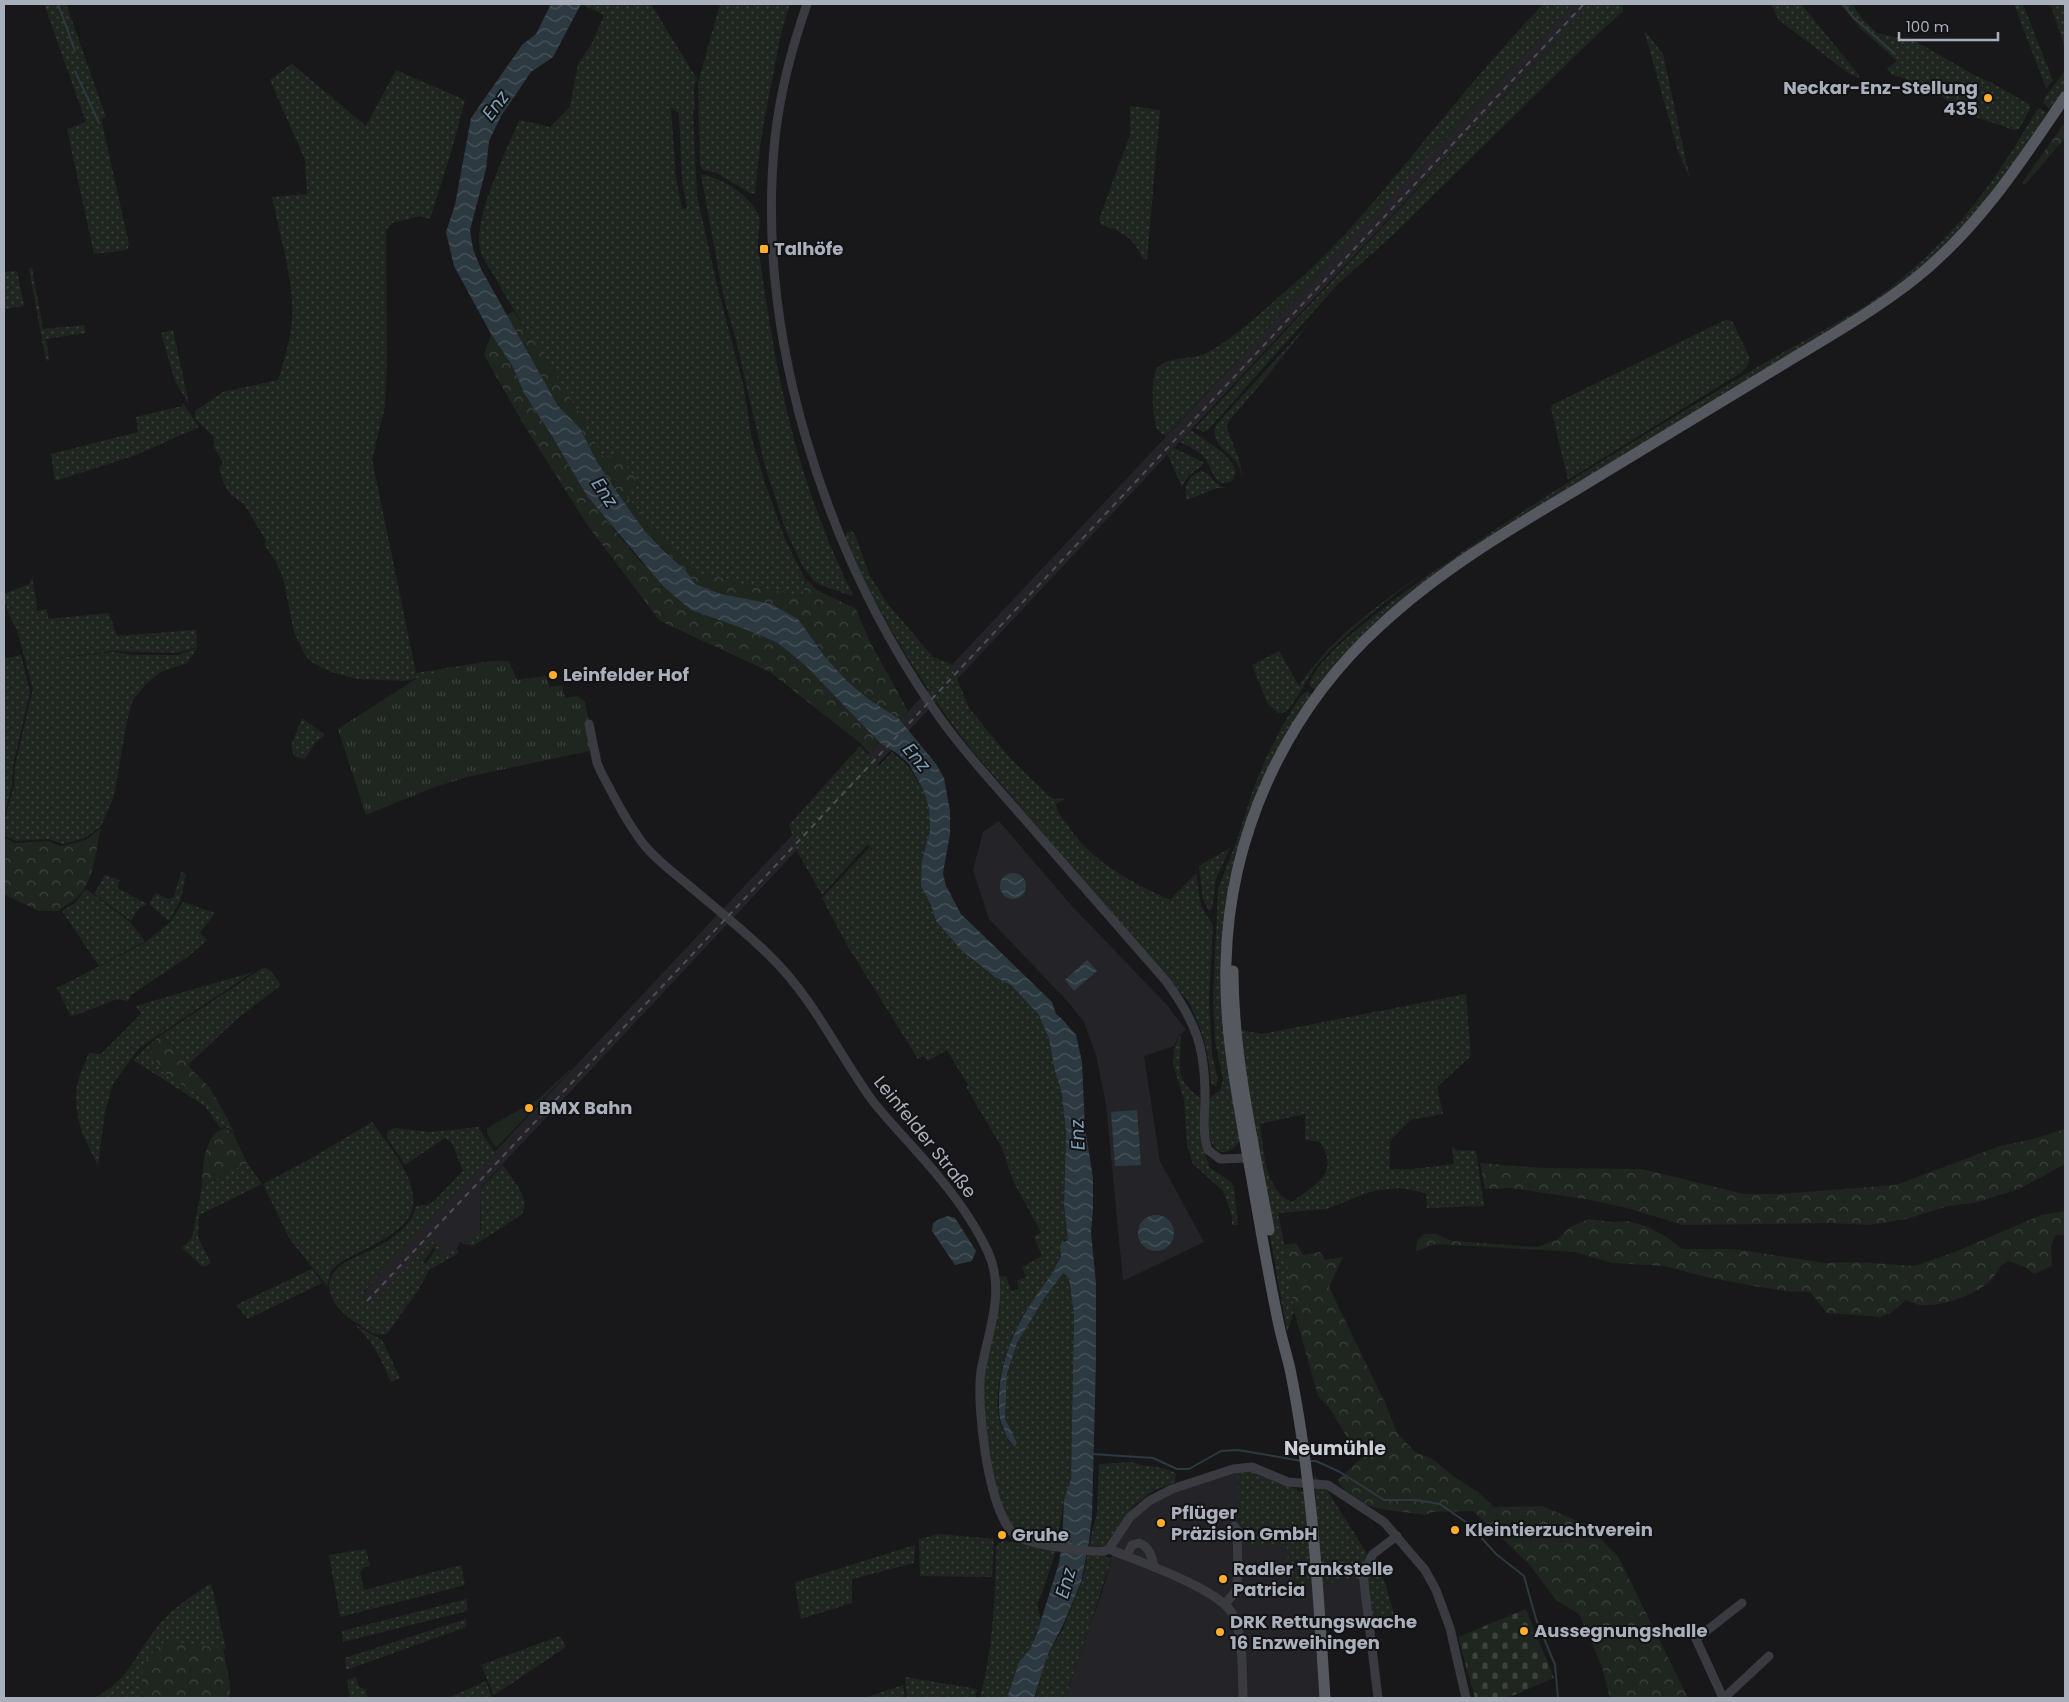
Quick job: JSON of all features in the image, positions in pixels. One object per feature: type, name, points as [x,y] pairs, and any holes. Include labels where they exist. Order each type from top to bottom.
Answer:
[{"type":"main road","points":[[1325,1698],[1318,1587],[1304,1455],[1290,1367],[1275,1305],[1254,1161],[1235,1086],[1226,1008],[1226,951],[1234,888],[1248,832],[1266,785],[1288,740],[1324,685],[1347,658],[1382,623],[1431,584],[1480,549],[1849,324],[1911,282],[1948,250],[1984,212],[2017,168],[2065,97]]},
{"type":"main road","points":[[1254,1161],[1254,1146],[1242,1077],[1234,1008],[1233,953],[1236,917],[1249,852],[1267,798],[1287,757],[1329,689],[1356,658],[1387,628],[1416,603],[1474,561],[1543,517],[1869,320],[1926,279],[1953,254],[1990,214],[2020,175],[2065,108]]},
{"type":"street","points":[[807,4],[789,59],[778,117],[774,155],[773,243],[788,365],[805,438],[824,497],[847,553],[876,614],[935,711],[994,783],[1166,981],[1183,1004],[1195,1027],[1202,1052],[1205,1080],[1205,1135],[1208,1150],[1220,1158],[1254,1161]]},
{"type":"street","name":"Leinfelder Straße","points":[[589,724],[597,763],[601,772],[645,845],[668,868],[760,946],[792,980],[815,1012],[867,1094],[940,1178],[978,1233],[991,1258],[996,1289],[994,1315],[981,1373],[979,1397],[988,1468],[1001,1512],[1009,1529],[1019,1538],[1055,1546],[1100,1551],[1109,1549]]},
{"type":"street","points":[[1243,1698],[1238,1631],[1233,1614],[1225,1604],[1212,1595],[1154,1567],[1109,1549],[1121,1529],[1142,1506],[1172,1489],[1233,1469],[1252,1467],[1288,1482],[1328,1485],[1384,1522],[1397,1536],[1418,1560],[1436,1590],[1454,1640],[1466,1698]]},
{"type":"street","points":[[1225,1604],[1236,1591],[1238,1573],[1237,1530],[1234,1526]]},
{"type":"street","points":[[1378,1698],[1363,1574],[1373,1554],[1397,1536]]},
{"type":"street","points":[[1127,1555],[1132,1545],[1139,1542],[1144,1544],[1150,1552],[1154,1567]]},
{"type":"street","points":[[1742,1603],[1696,1638],[1723,1698],[1769,1656]]},
{"type":"shaded area","points":[[1572,4],[1590,4],[481,1187],[480,1233],[470,1241],[460,1242],[457,1249],[443,1257],[438,1246],[431,1241],[379,1296],[371,1301],[365,1300],[364,1294],[369,1286],[1328,264],[1329,259],[1363,223],[1365,225],[1432,150],[1437,145],[1439,146]]},
{"type":"shaded area","points":[[999,821],[1071,905],[1167,1005],[1186,1030],[1178,1036],[1174,1046],[1144,1056],[1160,1161],[1204,1242],[1123,1281],[1106,1104],[1096,1055],[1084,1022],[1069,1003],[989,919],[973,870],[983,832]]},
{"type":"shaded area","points":[[1238,1469],[1238,1522],[1287,1546],[1314,1585],[1323,1698],[1065,1698],[1103,1589],[1116,1543],[1126,1524],[1150,1501]]},
{"type":"shaded area","points":[[1353,1578],[1361,1581],[1367,1621],[1324,1629],[1322,1585]]},
{"type":"green space","points":[[44,4],[66,4],[106,117],[101,119],[129,244],[127,250],[94,254],[67,129],[86,122]]},
{"type":"green space","points":[[581,4],[651,4],[697,79],[694,89],[695,109],[693,111],[697,196],[718,289],[743,384],[752,439],[785,539],[805,579],[803,596],[738,583],[708,574],[696,574],[626,496],[616,452],[609,457],[604,457],[481,253],[479,236],[486,203],[507,147],[520,120],[550,127],[570,107],[578,64],[592,43],[604,15]],"holes":[[[671,108],[679,113],[682,179],[687,208],[682,209],[676,178]]]},
{"type":"green space","points":[[720,4],[790,4],[780,37],[768,102],[755,194],[750,193],[717,173],[703,170],[700,165],[698,83]]},
{"type":"green space","points":[[1543,4],[1572,4],[1439,146],[1437,145],[1434,151],[1365,225],[1363,224],[1330,259],[1328,264],[1166,436],[1159,432],[1155,424],[1153,409],[1154,375],[1156,370],[1165,362],[1199,356],[1216,348],[1252,321],[1313,267],[1357,221],[1476,79]]},
{"type":"green space","points":[[1590,4],[1619,4],[1623,7],[1623,11],[1394,234],[1338,284],[1208,430],[1203,432],[1195,428]]},
{"type":"green space","points":[[1771,4],[1801,4],[1859,75],[1859,78],[1848,73],[1779,20]]},
{"type":"green space","points":[[1840,4],[1852,4],[1863,20],[1877,33],[1917,42],[2029,104],[2030,109],[2019,129],[2014,130],[1970,115],[1926,86],[1913,84],[1904,78],[1892,75],[1887,69],[1897,61],[1861,29]]},
{"type":"green space","points":[[2014,4],[2023,4],[2053,81],[2046,88]]},
{"type":"green space","points":[[2050,4],[2065,4],[2065,47]]},
{"type":"green space","points":[[1644,30],[1663,54],[1690,179],[1678,151]]},
{"type":"green space","points":[[292,64],[366,126],[396,70],[465,100],[430,219],[420,216],[392,223],[386,230],[387,366],[385,407],[372,459],[416,673],[491,661],[406,681],[357,679],[331,672],[313,663],[305,655],[294,632],[283,578],[275,560],[265,546],[266,541],[244,504],[231,495],[224,484],[219,468],[223,463],[214,447],[214,437],[195,419],[195,411],[223,392],[278,380],[287,350],[292,319],[291,291],[286,258],[272,197],[307,194],[305,160],[270,80]]},
{"type":"green space","points":[[2065,71],[2065,90],[2054,107],[2052,106],[2050,109],[2044,103],[2044,98]]},
{"type":"green space","points":[[1130,106],[1160,110],[1147,260],[1143,259],[1136,246],[1127,236],[1101,225],[1099,219],[1130,135]]},
{"type":"green space","points":[[2040,108],[2047,113],[2012,168],[1945,248],[1877,302],[1478,545],[1320,683],[1315,690],[1310,686],[1326,658],[1371,618],[1434,571],[1587,470],[1756,368],[1858,310],[1890,288],[1935,248],[1972,207],[2005,162],[2036,111]]},
{"type":"green space","points":[[2063,125],[2065,128],[2065,138],[2025,185],[2022,183]]},
{"type":"green space","points":[[701,175],[717,179],[734,188],[749,201],[758,214],[758,241],[765,297],[792,433],[813,499],[852,596],[814,581],[803,567],[786,531],[765,466],[737,344],[723,294]]},
{"type":"green space","points":[[32,268],[43,329],[84,325],[86,333],[46,339],[49,360],[46,361],[29,269]]},
{"type":"green space","points":[[17,271],[24,306],[4,309],[4,272]]},
{"type":"green space","points":[[513,311],[554,372],[604,457],[609,457],[616,452],[636,479],[626,496],[696,574],[708,574],[738,583],[803,596],[806,579],[817,590],[856,609],[870,642],[908,711],[900,720],[867,698],[847,681],[825,657],[799,620],[741,598],[721,594],[695,584],[687,572],[644,530],[596,460],[580,428],[558,406],[507,315]]},
{"type":"green space","points":[[1725,320],[1732,321],[1749,356],[1745,369],[1737,376],[1568,480],[1551,408],[1552,405]]},
{"type":"green space","points":[[1308,324],[1228,422],[1227,427],[1239,459],[1241,476],[1240,468],[1236,462],[1216,440],[1216,425]]},
{"type":"green space","points":[[173,330],[189,404],[175,381],[161,333]]},
{"type":"green space","points":[[491,334],[513,367],[524,393],[587,496],[638,559],[691,610],[778,643],[806,666],[879,742],[869,753],[860,743],[770,672],[660,621],[588,526],[524,425],[484,355]]},
{"type":"green space","points":[[183,403],[199,427],[136,455],[55,481],[51,454],[138,432],[136,417],[182,406]]},
{"type":"green space","points":[[1191,430],[1223,453],[1233,464],[1236,471],[1232,481],[1226,483],[1217,480],[1203,456],[1180,442]]},
{"type":"green space","points":[[1174,448],[1203,462],[1202,466],[1188,476],[1182,487],[1168,455]]},
{"type":"green space","points":[[1201,471],[1226,488],[1217,488],[1187,500],[1186,486],[1193,476]]},
{"type":"green space","points":[[851,531],[855,534],[869,574],[887,603],[933,657],[951,664],[969,708],[1009,757],[1049,796],[1055,799],[1066,798],[1056,804],[1057,810],[1088,849],[1113,870],[1170,900],[1196,873],[1201,906],[1213,925],[1209,1000],[1212,1054],[1218,1080],[1216,1086],[1211,1084],[1209,1062],[1204,1041],[1188,1001],[970,748],[934,698],[901,646],[871,593],[846,537],[846,533]]},
{"type":"green space","points":[[1421,575],[1367,617],[1318,664],[1286,712],[1278,713],[1268,704],[1252,665],[1279,651],[1299,686],[1325,653],[1354,625]]},
{"type":"green space","points":[[32,578],[34,590],[31,592],[35,591],[37,611],[47,609],[48,620],[109,613],[117,636],[196,630],[197,647],[177,653],[114,651],[48,659],[114,652],[133,655],[178,655],[197,648],[187,663],[161,672],[146,684],[133,700],[128,716],[114,796],[101,826],[85,838],[63,844],[48,839],[16,841],[4,835],[4,821],[14,786],[15,765],[33,689],[17,630],[9,615],[6,604],[4,604],[4,594],[29,584]]},
{"type":"green space","points":[[21,655],[30,692],[13,766],[12,786],[4,817],[4,659]]},
{"type":"green space","points":[[491,661],[509,661],[517,680],[545,676],[550,687],[562,685],[565,698],[578,696],[585,702],[594,750],[467,777],[432,788],[366,815],[338,729],[414,680],[434,673]]},
{"type":"green space","points":[[1307,691],[1312,694],[1285,739],[1227,914],[1241,1136],[1239,1142],[1232,1150],[1223,1152],[1214,1147],[1211,1141],[1208,1120],[1210,1098],[1220,1090],[1223,1080],[1215,1040],[1213,999],[1218,889],[1266,758],[1284,723],[1300,697]]},
{"type":"green space","points":[[302,718],[325,735],[315,743],[305,759],[294,756],[291,746]]},
{"type":"green space","points":[[860,746],[879,766],[892,752],[907,765],[923,789],[929,808],[930,830],[922,861],[925,894],[936,921],[961,950],[995,977],[1011,984],[1039,1015],[1049,1039],[1055,1071],[1062,1094],[1066,1133],[1064,1205],[1068,1240],[1054,1268],[1056,1270],[1033,1302],[1012,1339],[1000,1379],[998,1399],[1001,1425],[1010,1444],[1017,1443],[1005,1418],[1007,1375],[1017,1343],[1032,1316],[1062,1273],[1069,1278],[1074,1314],[1071,1479],[1064,1500],[1057,1542],[1026,1537],[1014,1530],[1008,1521],[988,1468],[979,1397],[996,1277],[1006,1276],[1011,1291],[1019,1289],[1017,1281],[1026,1277],[1022,1267],[1042,1256],[1034,1237],[1041,1232],[1013,1181],[1002,1148],[966,1087],[968,1085],[947,1050],[928,1061],[923,1056],[918,1059],[847,945],[822,898],[869,848],[875,850],[867,845],[822,895],[798,853],[789,825]]},
{"type":"green space","points":[[101,828],[93,867],[86,885],[74,900],[58,911],[38,911],[4,894],[4,844],[6,838],[15,843],[47,841],[62,846],[86,840]]},
{"type":"green space","points":[[1230,848],[1216,879],[1212,909],[1209,911],[1203,899],[1199,866]]},
{"type":"green space","points":[[181,872],[186,874],[181,899],[169,921],[149,904],[156,893],[168,899],[174,897]]},
{"type":"green space","points":[[105,875],[120,880],[117,888],[147,904],[138,909],[131,921],[94,894]]},
{"type":"green space","points":[[86,889],[130,922],[145,941],[99,966],[62,911],[75,903]]},
{"type":"green space","points":[[183,902],[215,913],[200,933],[207,940],[189,956],[131,995],[128,1001],[117,999],[71,1017],[57,988],[146,942],[171,921]]},
{"type":"green space","points":[[264,967],[271,971],[281,985],[238,1018],[188,1065],[178,1051],[161,1035]]},
{"type":"green space","points":[[253,972],[139,1048],[113,1084],[105,1112],[98,1165],[84,1137],[78,1118],[76,1097],[78,1082],[89,1053],[101,1054],[141,1014],[136,1006]]},
{"type":"green space","points":[[1466,994],[1471,1056],[1437,1087],[1443,1114],[1410,1120],[1390,1141],[1390,1169],[1411,1169],[1454,1164],[1452,1146],[1456,1150],[1476,1151],[1484,1206],[1427,1208],[1426,1193],[1399,1188],[1369,1192],[1327,1209],[1278,1213],[1288,1263],[1294,1311],[1287,1332],[1254,1146],[1241,1030],[1262,1034]],"holes":[[[1305,1114],[1305,1140],[1320,1142],[1328,1162],[1326,1170],[1317,1184],[1292,1202],[1283,1197],[1271,1179],[1264,1157],[1260,1124]]]},
{"type":"green space","points":[[161,1035],[178,1051],[192,1070],[210,1088],[227,1118],[209,1102],[163,1072],[153,1056],[151,1043]]},
{"type":"green space","points":[[1179,1036],[1181,1036],[1180,1071],[1182,1078],[1191,1091],[1200,1098],[1201,1143],[1210,1168],[1230,1181],[1234,1187],[1238,1225],[1232,1225],[1232,1216],[1223,1191],[1193,1164],[1187,1145],[1184,1099],[1173,1065],[1174,1049]]},
{"type":"green space","points":[[151,1043],[153,1056],[163,1072],[209,1102],[227,1118],[234,1132],[226,1127],[220,1128],[205,1106],[133,1060]]},
{"type":"green space","name":"BMX Bahn","points":[[569,1070],[496,1148],[487,1134],[487,1128],[538,1099]]},
{"type":"green space","points":[[372,1122],[389,1144],[405,1171],[411,1185],[413,1199],[411,1212],[404,1224],[395,1231],[374,1245],[338,1264],[331,1271],[327,1286],[289,1238],[263,1184],[310,1159]]},
{"type":"green space","points":[[478,1127],[495,1153],[369,1286],[364,1292],[364,1298],[371,1301],[379,1296],[431,1241],[436,1244],[423,1262],[426,1264],[437,1244],[443,1256],[457,1249],[459,1253],[429,1270],[419,1289],[387,1334],[380,1335],[368,1331],[351,1320],[333,1300],[329,1285],[331,1277],[345,1263],[386,1242],[402,1230],[413,1215],[416,1206],[427,1205],[433,1202],[463,1171],[452,1143],[445,1138],[405,1165],[388,1139],[387,1132],[394,1128],[431,1132]]},
{"type":"green space","points":[[225,1128],[233,1133],[247,1163],[202,1186],[204,1161],[208,1144],[218,1131]]},
{"type":"green space","points":[[2065,1129],[2065,1164],[2019,1189],[1974,1203],[1948,1206],[1906,1219],[1869,1225],[1831,1223],[1683,1225],[1627,1208],[1591,1200],[1511,1188],[1485,1189],[1480,1163],[1543,1168],[1642,1169],[1744,1194],[1779,1194],[1896,1185],[2000,1146],[2033,1139]]},
{"type":"green space","points":[[247,1163],[262,1184],[199,1215],[198,1237],[211,1263],[203,1267],[182,1248],[192,1238],[202,1186]]},
{"type":"green space","points":[[503,1165],[523,1196],[524,1209],[521,1215],[473,1246],[461,1243],[470,1241],[481,1230],[481,1189],[434,1236]]},
{"type":"green space","points":[[2065,1211],[2065,1235],[2055,1235],[2051,1247],[2052,1266],[2034,1274],[2023,1266],[2008,1261],[1999,1268],[1984,1286],[1958,1299],[1929,1305],[1917,1304],[1906,1300],[1891,1313],[1880,1317],[1827,1313],[1810,1292],[1786,1291],[1754,1286],[1706,1277],[1664,1266],[1612,1263],[1575,1252],[1436,1244],[1416,1251],[1417,1241],[1424,1234],[1436,1234],[1452,1241],[1537,1247],[1557,1240],[1570,1227],[1589,1219],[1612,1222],[1628,1221],[1648,1227],[1665,1236],[1682,1249],[1734,1249],[1825,1263],[1856,1262],[1914,1266],[1955,1252],[2041,1215]]},
{"type":"green space","points":[[1296,1243],[1303,1255],[1320,1252],[1325,1260],[1343,1257],[1329,1287],[1386,1405],[1397,1433],[1415,1452],[1431,1458],[1453,1476],[1479,1493],[1494,1507],[1542,1506],[1585,1524],[1618,1556],[1688,1698],[1610,1698],[1602,1667],[1579,1614],[1556,1600],[1529,1564],[1473,1511],[1433,1512],[1425,1515],[1388,1510],[1365,1504],[1345,1491],[1337,1480],[1363,1457],[1345,1434],[1330,1409],[1318,1396],[1295,1314],[1284,1245]]},
{"type":"green space","points":[[312,1269],[322,1283],[248,1319],[236,1305]]},
{"type":"green space","points":[[354,1324],[382,1340],[400,1378],[391,1382],[380,1358],[361,1330]]},
{"type":"green space","points":[[1131,1462],[1176,1473],[1175,1482],[1153,1491],[1133,1506],[1106,1546],[1090,1546],[1097,1514],[1099,1464]]},
{"type":"green space","points":[[1238,1469],[1248,1469],[1305,1493],[1314,1585],[1289,1585],[1287,1546],[1244,1546],[1238,1522]]},
{"type":"green space","points":[[1314,1475],[1327,1490],[1385,1582],[1394,1615],[1367,1621],[1361,1581],[1353,1578],[1322,1585]]},
{"type":"green space","points":[[940,1534],[994,1539],[992,1577],[920,1576],[919,1539]]},
{"type":"green space","points":[[1003,1541],[1030,1544],[1056,1550],[1037,1604],[1041,1620],[1030,1649],[1019,1662],[1007,1698],[980,1698],[991,1642],[996,1548],[998,1543]]},
{"type":"green space","points":[[915,1545],[914,1563],[852,1579],[852,1603],[801,1619],[796,1582]]},
{"type":"green space","points":[[366,1549],[370,1566],[365,1567],[360,1572],[364,1590],[461,1565],[465,1585],[340,1617],[329,1555]]},
{"type":"green space","points":[[1105,1553],[1107,1558],[1112,1557],[1065,1698],[1035,1698],[1048,1654],[1063,1629],[1082,1581],[1088,1554]]},
{"type":"green space","points":[[211,1583],[226,1649],[166,1641],[151,1654],[144,1666],[142,1679],[143,1698],[95,1698],[123,1676],[167,1616]]},
{"type":"green space","points":[[467,1599],[467,1611],[343,1642],[342,1631]]},
{"type":"green space","points":[[1526,1609],[1554,1678],[1507,1698],[1475,1698],[1458,1637]]},
{"type":"green space","points":[[466,1619],[466,1627],[346,1670],[345,1658]]},
{"type":"green space","points":[[560,1636],[566,1647],[494,1695],[481,1665]]},
{"type":"green space","points":[[166,1641],[223,1648],[230,1684],[230,1698],[143,1698],[142,1679],[144,1666],[151,1654]]},
{"type":"green space","points":[[356,1677],[358,1686],[366,1690],[367,1698],[350,1698],[347,1680]]},
{"type":"green space","points":[[905,1677],[977,1689],[975,1698],[907,1698]]},
{"type":"green space","points":[[486,1681],[492,1698],[448,1698]]},
{"type":"green space","points":[[903,1685],[905,1698],[864,1698]]},
{"type":"water","name":"Enz","points":[[551,4],[581,4],[553,57],[531,72],[501,116],[489,141],[486,169],[470,230],[473,249],[481,269],[558,406],[580,428],[596,460],[644,530],[687,572],[695,584],[721,594],[771,604],[799,620],[825,657],[847,681],[867,698],[899,719],[936,764],[944,778],[950,811],[950,834],[943,873],[946,886],[961,914],[1052,1002],[1056,1014],[1076,1035],[1082,1062],[1085,1128],[1093,1178],[1091,1232],[1096,1284],[1096,1361],[1092,1516],[1081,1582],[1064,1623],[1048,1654],[1034,1698],[1007,1698],[1019,1662],[1030,1649],[1037,1633],[1059,1563],[1064,1500],[1071,1479],[1074,1314],[1069,1278],[1063,1273],[1043,1300],[1017,1343],[1007,1374],[1005,1418],[1017,1443],[1015,1446],[1007,1438],[1002,1424],[999,1401],[1004,1365],[1016,1331],[1024,1315],[1055,1270],[1061,1256],[1060,1245],[1068,1240],[1064,1205],[1066,1133],[1062,1094],[1055,1071],[1049,1039],[1039,1015],[1011,985],[995,977],[961,950],[936,921],[931,905],[921,886],[922,861],[930,830],[929,808],[923,789],[909,764],[898,754],[879,742],[806,666],[778,643],[691,610],[663,586],[587,496],[524,393],[513,367],[491,334],[454,266],[446,232],[455,205],[471,118],[522,45],[536,34]]},
{"type":"water","points":[[1013,873],[1022,877],[1026,886],[1022,895],[1013,899],[1004,895],[1000,886],[1004,877]]},
{"type":"water","points":[[1087,960],[1097,971],[1074,991],[1065,980]]},
{"type":"water","points":[[1137,1110],[1141,1165],[1115,1166],[1111,1112]]},
{"type":"water","points":[[1156,1215],[1169,1220],[1174,1233],[1169,1246],[1156,1251],[1143,1246],[1138,1233],[1143,1220]]},
{"type":"water","points":[[948,1216],[955,1218],[976,1251],[972,1261],[955,1265],[932,1231],[933,1223]]},
{"type":"waterway","points":[[58,4],[75,51]]},
{"type":"waterway","points":[[1843,4],[1853,17],[1895,54]]},
{"type":"waterway","points":[[75,71],[99,123]]},
{"type":"waterway","points":[[1092,1454],[1153,1458],[1177,1469],[1189,1469],[1221,1451],[1238,1450],[1302,1461]]},
{"type":"waterway","points":[[1309,1461],[1316,1461],[1340,1472],[1384,1500],[1415,1500],[1440,1504],[1470,1525],[1496,1554],[1524,1576],[1536,1619],[1555,1665],[1558,1698]]},
{"type":"railway","points":[[367,1301],[1584,4]]},
{"type":"place","name":"Neckar-Enz-Stellung 435","points":[[1988,98]]},
{"type":"place","name":"Talhöfe","points":[[764,249]]},
{"type":"place","name":"Leinfelder Hof","points":[[553,675]]},
{"type":"place","name":"BMX Bahn","points":[[529,1108]]},
{"type":"place","name":"Pflüger Präzision GmbH","points":[[1161,1523]]},
{"type":"place","name":"Kleintierzuchtverein","points":[[1455,1530]]},
{"type":"place","name":"Gruhe","points":[[1002,1535]]},
{"type":"place","name":"Radler Tankstelle Patricia","points":[[1223,1579]]},
{"type":"place","name":"Aussegnungshalle","points":[[1524,1631]]},
{"type":"place","name":"DRK Rettungswache 16 Enzweihingen","points":[[1220,1632]]},
{"type":"district","name":"Neumühle","points":[[1335,1448]]}]
